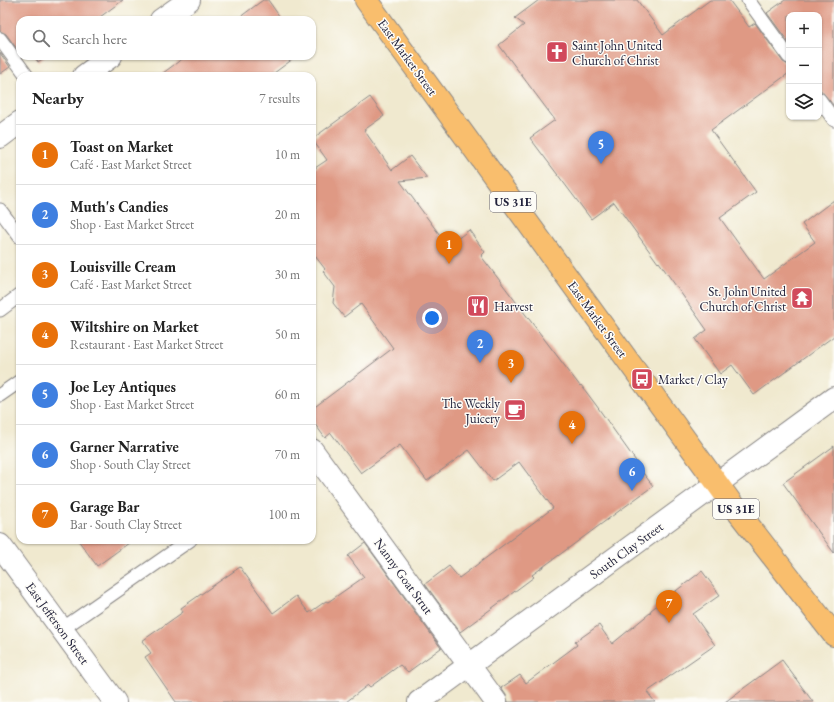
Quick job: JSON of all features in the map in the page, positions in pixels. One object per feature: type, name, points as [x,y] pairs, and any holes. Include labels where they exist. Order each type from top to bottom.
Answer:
[{"type":"main road","name":"East Market Street","points":[[366,0],[735,508],[834,635]]},
{"type":"street","points":[[167,16],[189,0]]},
{"type":"street","points":[[90,72],[106,60]]},
{"type":"street","points":[[0,137],[16,125]]},
{"type":"street","name":"South Clay Street","points":[[419,702],[834,398]]},
{"type":"street","name":"Nanny Goat Strut","points":[[316,455],[496,702]]},
{"type":"street","name":"East Jefferson Street","points":[[0,545],[116,702]]},
{"type":"lane","points":[[748,0],[786,53]]},
{"type":"lane","points":[[0,39],[24,72]]},
{"type":"lane","points":[[822,103],[834,120]]},
{"type":"lane","points":[[0,210],[16,232]]},
{"type":"lane","points":[[0,310],[16,298]]},
{"type":"lane","points":[[0,395],[16,384]]},
{"type":"lane","points":[[62,629],[184,544]]},
{"type":"building","points":[[0,0],[123,0],[101,16],[16,16],[16,48],[6,34],[0,31]]},
{"type":"building","points":[[263,0],[268,0],[279,16],[241,16]]},
{"type":"building","points":[[539,0],[637,0],[663,35],[710,0],[729,0],[749,27],[755,23],[783,62],[786,64],[786,75],[711,130],[756,192],[720,218],[764,279],[815,242],[802,224],[834,200],[834,336],[754,395],[732,365],[720,374],[695,339],[707,330],[614,202],[591,219],[530,138],[555,120],[499,45],[524,25],[515,18]]},
{"type":"building","points":[[785,0],[834,0],[834,106],[822,92],[822,12],[786,12],[786,39],[767,13]]},
{"type":"building","points":[[0,53],[10,67],[0,74]]},
{"type":"building","points":[[181,60],[292,60],[275,72],[164,72]]},
{"type":"building","points":[[370,97],[384,116],[364,130],[392,170],[410,156],[427,178],[400,181],[448,246],[469,230],[485,252],[481,256],[596,405],[653,486],[532,575],[534,577],[460,632],[425,584],[449,566],[459,578],[553,508],[519,462],[493,481],[469,450],[427,481],[400,445],[361,473],[331,433],[325,438],[316,426],[316,406],[393,348],[361,304],[344,317],[333,303],[335,287],[323,271],[325,269],[316,257],[316,167],[327,160],[316,145],[316,136]]},
{"type":"building","points":[[834,446],[834,553],[783,483]]},
{"type":"building","points":[[365,543],[441,648],[408,672],[400,665],[370,687],[368,685],[346,702],[176,702],[145,657],[151,653],[142,641],[183,612],[181,608],[240,567],[273,613],[296,596],[309,613],[326,601],[328,602],[364,577],[348,556]]},
{"type":"building","points":[[81,544],[127,544],[97,566]]},
{"type":"building","points":[[702,571],[720,595],[693,614],[715,645],[647,692],[655,702],[508,702],[506,695],[501,688],[520,675],[526,683],[577,645],[575,642],[599,625],[612,644],[650,613],[651,610]]},
{"type":"building","points":[[782,660],[813,702],[725,702]]},
{"type":"place","name":"Saint John United Church of Christ","points":[[557,52]]},
{"type":"place","name":"Joe Ley Antiques","points":[[601,164]]},
{"type":"place","name":"Toast on Market","points":[[449,264]]},
{"type":"place","name":"St. John United Church of Christ","points":[[802,298]]},
{"type":"place","name":"Harvest","points":[[478,306]]},
{"type":"place","name":"Muth's Candies","points":[[480,363]]},
{"type":"place","name":"Market / Clay","points":[[642,379]]},
{"type":"place","name":"Louisville Cream","points":[[511,383]]},
{"type":"place","name":"The Weekly Juicery","points":[[515,410]]},
{"type":"place","name":"Wiltshire on Market","points":[[572,444]]},
{"type":"place","name":"Garner Narrative","points":[[632,491]]},
{"type":"place","name":"Garage Bar","points":[[669,623]]}]
